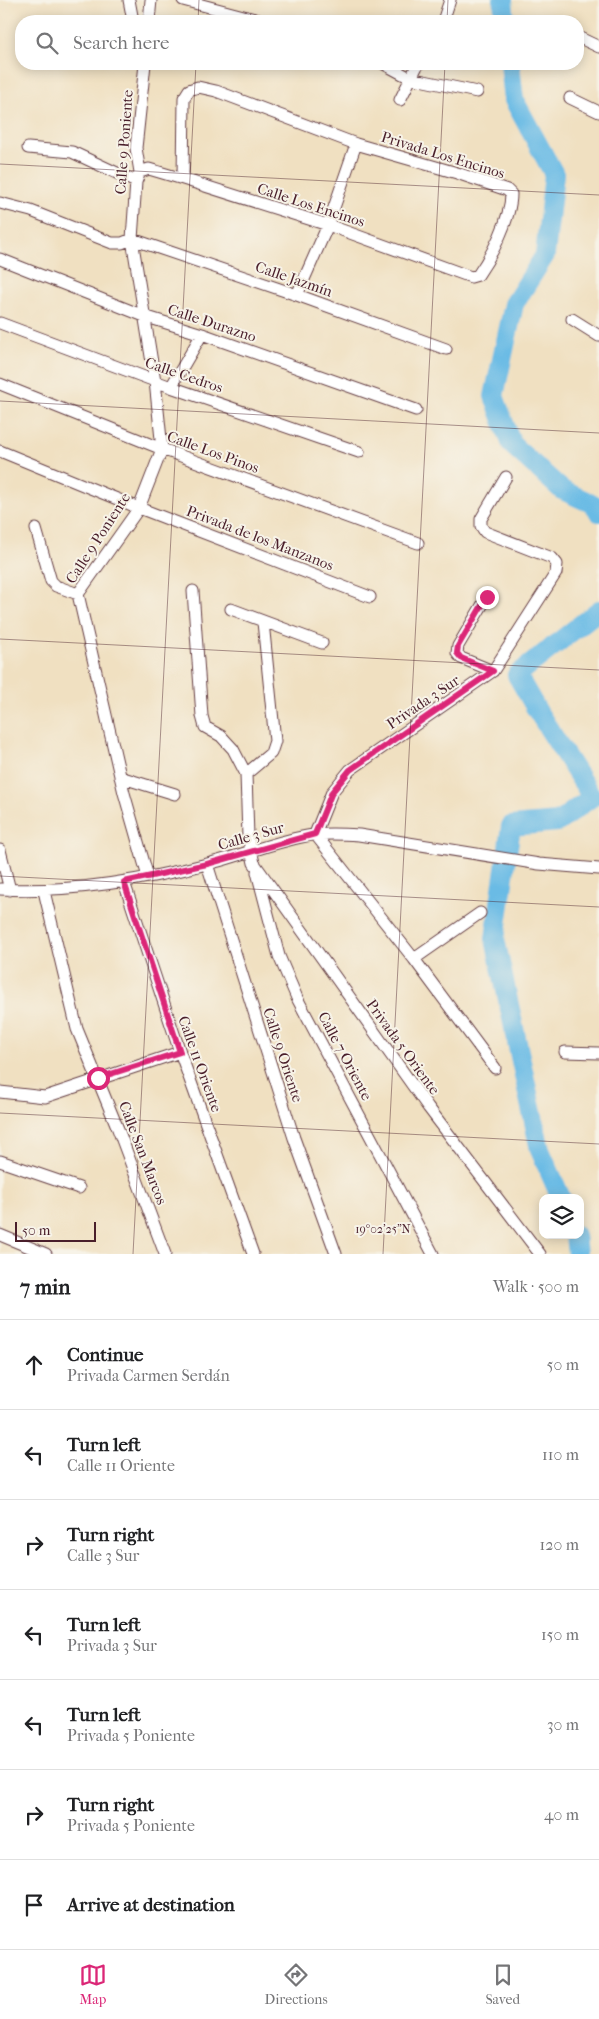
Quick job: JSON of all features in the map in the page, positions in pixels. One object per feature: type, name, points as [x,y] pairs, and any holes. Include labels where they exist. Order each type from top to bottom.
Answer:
[{"type":"street","points":[[129,0],[132,15]]},
{"type":"street","points":[[150,15],[151,0]]},
{"type":"street","points":[[182,0],[239,15]]},
{"type":"street","points":[[445,15],[450,0]]},
{"type":"street","points":[[584,40],[599,47]]},
{"type":"street","name":"Calle 9 Poniente","points":[[144,70],[136,148],[138,177],[132,239],[155,381],[162,449],[138,508],[78,594],[120,777],[148,877]]},
{"type":"street","points":[[395,70],[410,78],[477,92]]},
{"type":"street","points":[[400,100],[415,70]]},
{"type":"street","points":[[183,179],[184,98],[189,90],[198,87],[228,95],[356,144],[328,225],[297,295]]},
{"type":"street","points":[[570,98],[599,112]]},
{"type":"street","name":"Privada Los Encinos","points":[[356,144],[457,173],[507,190],[511,194],[511,203],[484,267],[478,276],[471,277]]},
{"type":"street","points":[[28,148],[72,152],[138,177]]},
{"type":"street","name":"Calle Los Encinos","points":[[138,177],[149,169],[183,179],[328,225],[471,277]]},
{"type":"street","points":[[0,203],[31,211],[112,243],[122,243],[132,239]]},
{"type":"street","name":"Calle Jazmín","points":[[132,239],[297,295],[446,350]]},
{"type":"street","name":"Calle Durazno","points":[[0,259],[144,316],[202,334],[416,410]]},
{"type":"street","points":[[572,319],[599,336]]},
{"type":"street","name":"Calle Cedros","points":[[0,322],[171,387],[359,452]]},
{"type":"street","points":[[171,387],[202,334]]},
{"type":"street","name":"Calle Los Pinos","points":[[0,384],[162,449],[418,543]]},
{"type":"street","name":"Privada de los Manzanos","points":[[0,451],[138,508],[370,597]]},
{"type":"street","name":"Privada 3 Sur","points":[[315,834],[332,792],[350,770],[493,671],[556,573],[557,564],[552,558],[485,532],[481,526],[481,519],[506,477]]},
{"type":"street","points":[[36,529],[52,581],[56,586],[78,594]]},
{"type":"street","points":[[193,591],[202,716],[205,727],[221,736],[233,749],[246,774],[271,753],[275,741],[263,622]]},
{"type":"street","points":[[487,597],[458,646],[457,653],[461,658],[493,671]]},
{"type":"street","points":[[230,609],[322,643]]},
{"type":"street","name":"Calle 7 Oriente","points":[[246,774],[248,837],[279,956],[297,998],[433,1254]]},
{"type":"street","points":[[120,777],[175,794]]},
{"type":"street","points":[[315,834],[414,959],[495,1068]]},
{"type":"street","name":"Calle 3 Sur","points":[[5,889],[44,891],[124,882],[207,864],[253,858],[315,834],[359,835],[539,864],[599,869]]},
{"type":"street","points":[[0,850],[5,889]]},
{"type":"street","name":"Privada 5 Oriente","points":[[253,858],[428,1107],[540,1254]]},
{"type":"street","name":"Calle 9 Oriente","points":[[207,864],[294,1138],[336,1254]]},
{"type":"street","name":"Calle 11 Oriente","points":[[124,882],[180,1052],[253,1254]]},
{"type":"street","name":"Calle San Marcos","points":[[44,891],[77,1029],[98,1078],[166,1254]]},
{"type":"street","points":[[414,959],[480,913]]},
{"type":"street","points":[[0,1092],[45,1097],[180,1052]]},
{"type":"street","points":[[565,1052],[599,1052]]},
{"type":"street","points":[[0,1161],[79,1188]]},
{"type":"street","points":[[0,1235],[46,1254]]},
{"type":"waterway","points":[[503,0],[504,15]]},
{"type":"waterway","points":[[511,70],[514,100],[554,174],[545,255],[514,304],[494,396],[512,445],[562,490],[593,504],[599,512]]},
{"type":"waterway","points":[[559,1194],[540,1150],[495,939],[511,826],[558,822],[592,797],[517,675],[599,610]]},
{"type":"waterway","points":[[575,1239],[577,1254]]},
{"type":"route","points":[[98,1078],[180,1052],[124,882],[207,864],[315,834],[332,792],[350,770],[493,671],[461,658],[457,653],[458,646],[487,597]]}]
